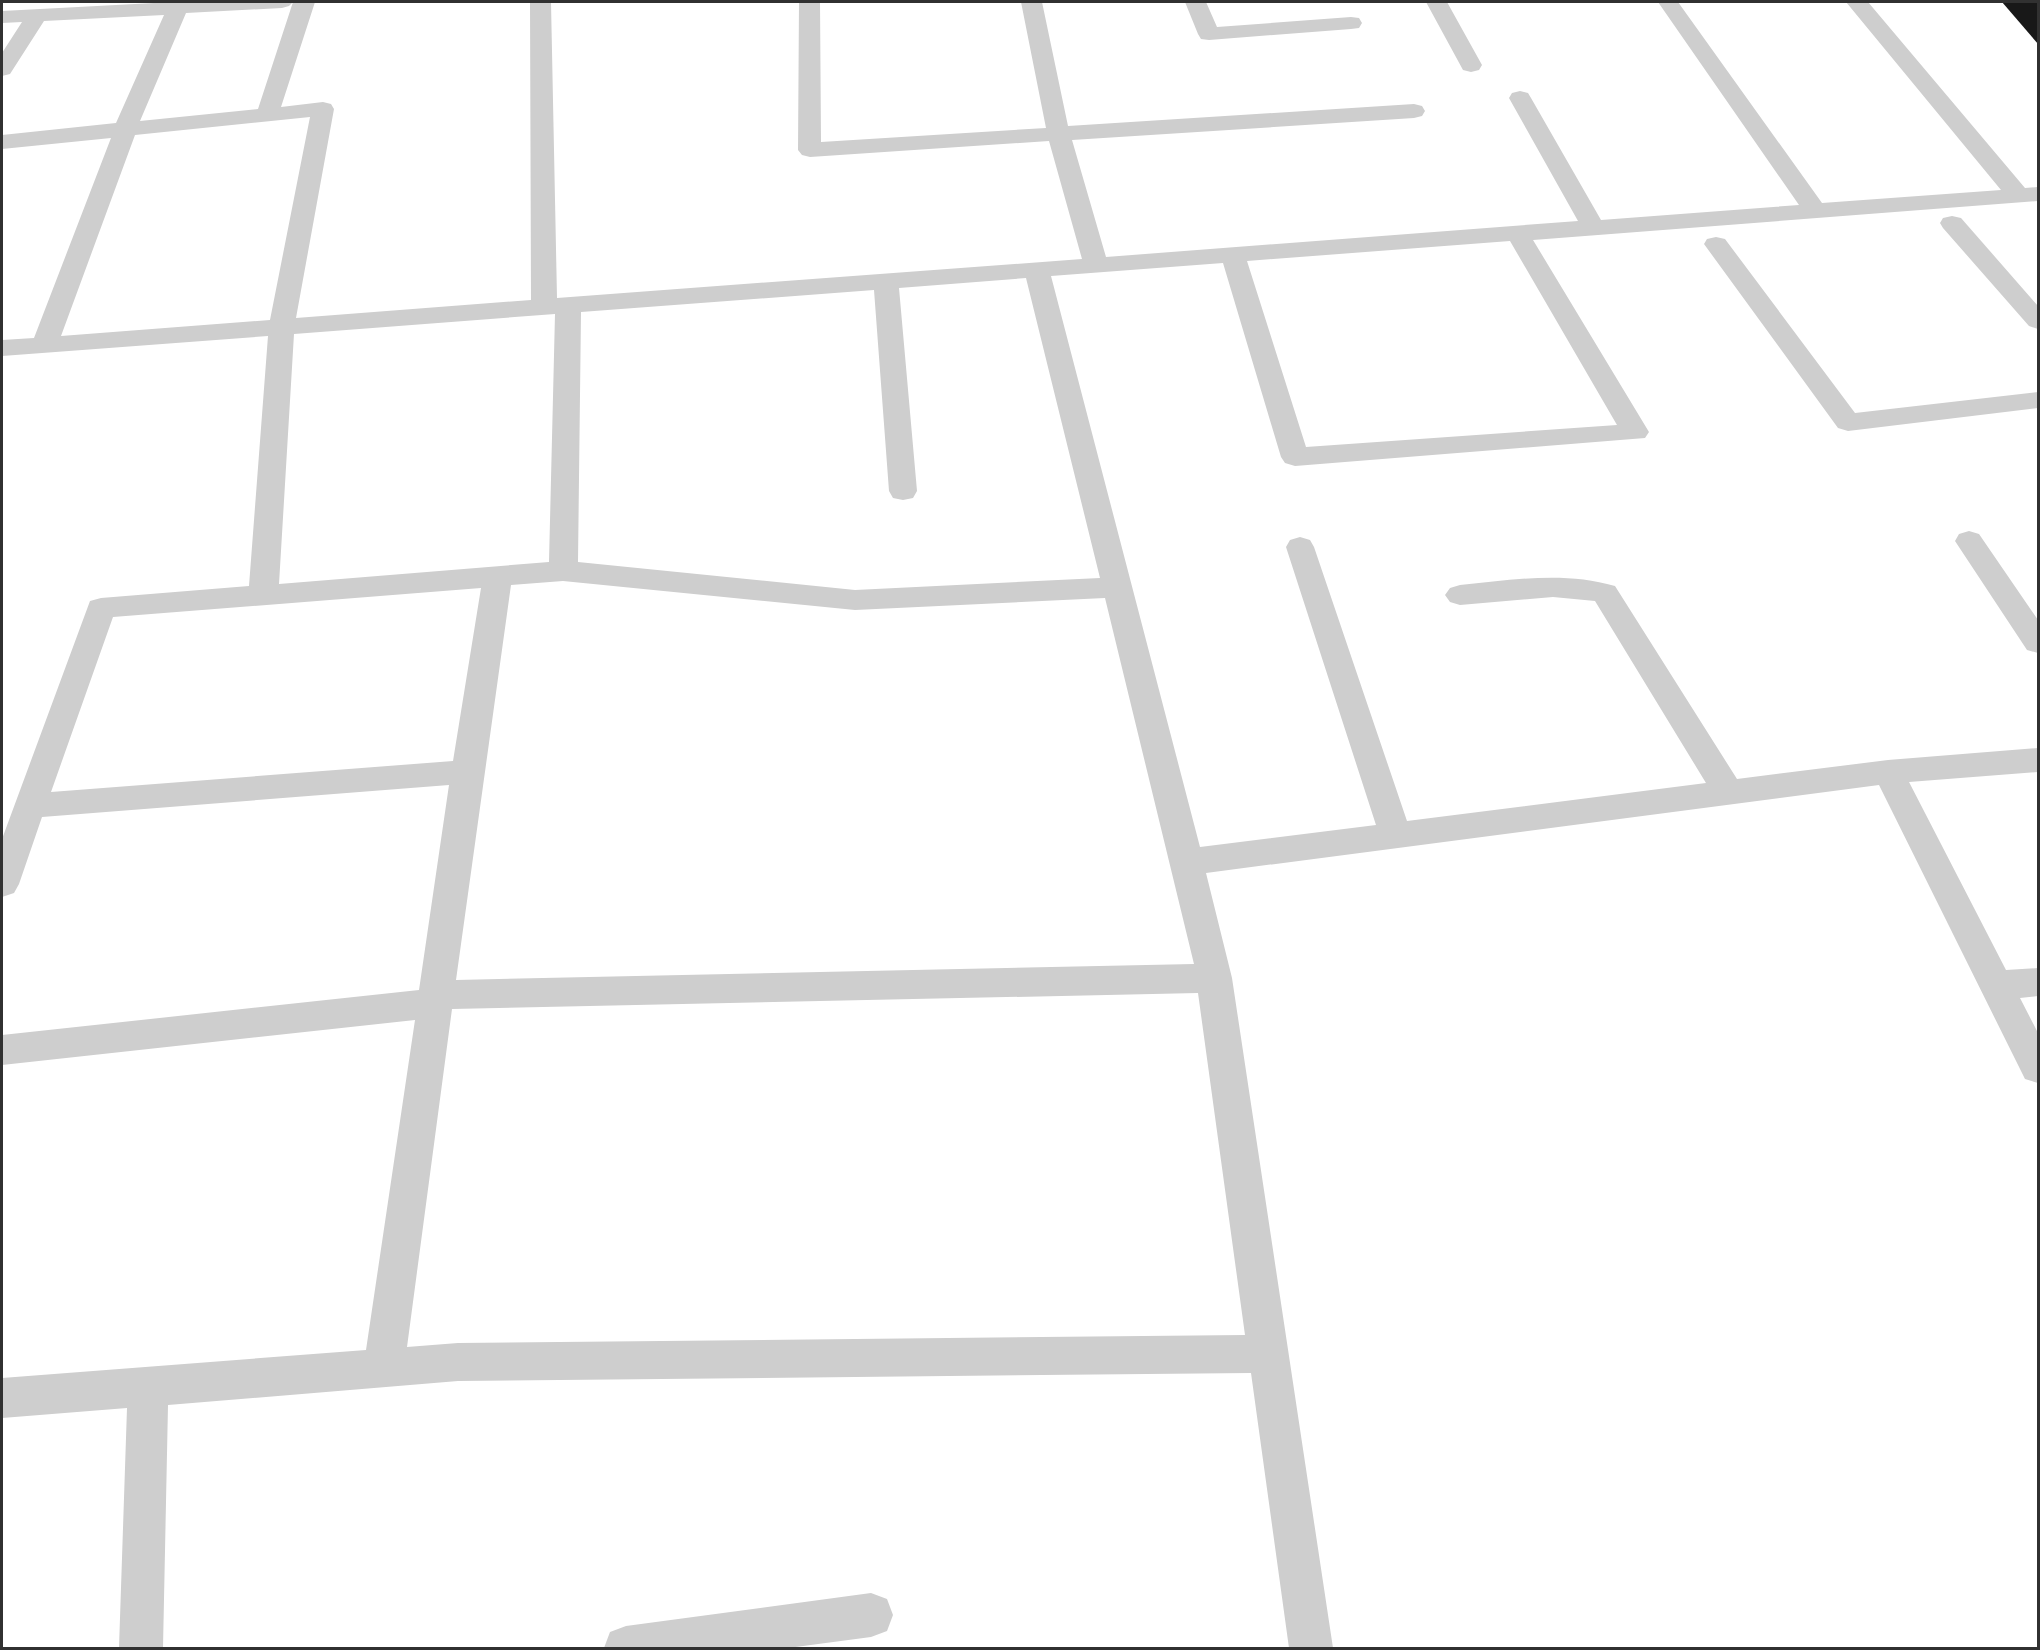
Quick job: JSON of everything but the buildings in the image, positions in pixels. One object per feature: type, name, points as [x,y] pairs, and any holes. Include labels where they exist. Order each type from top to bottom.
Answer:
[{"type":"street","points":[[2,17],[282,2]]},
{"type":"street","points":[[267,115],[304,2]]},
{"type":"street","points":[[540,2],[556,306],[563,572]]},
{"type":"street","points":[[809,2],[810,150],[1414,111]]},
{"type":"street","points":[[1031,2],[1058,133],[1096,265]]},
{"type":"street","points":[[1196,2],[1209,34],[1351,23]]},
{"type":"street","points":[[1437,2],[1471,65]]},
{"type":"street","points":[[1668,2],[1815,211]]},
{"type":"street","points":[[1857,2],[2029,195]]},
{"type":"street","points":[[45,344],[125,130],[178,8]]},
{"type":"street","points":[[2,69],[37,16]]},
{"type":"street","points":[[1520,98],[1593,227]]},
{"type":"street","points":[[2,142],[323,109],[282,326],[263,595]]},
{"type":"street","points":[[2,348],[2029,195]]},
{"type":"street","points":[[1952,223],[2038,321]]},
{"type":"street","points":[[1233,255],[1295,457],[1635,432],[1518,233]]},
{"type":"street","points":[[1716,244],[1848,422],[2038,399]]},
{"type":"street","points":[[1037,270],[1210,954],[1311,1648]]},
{"type":"street","points":[[886,281],[903,491]]},
{"type":"street","points":[[1969,541],[2038,642]]},
{"type":"street","points":[[1300,547],[1396,836]]},
{"type":"street","points":[[2,884],[101,608],[498,575],[563,572],[855,600],[1118,586]]},
{"type":"street","points":[[384,1368],[467,772],[498,575]]},
{"type":"street","points":[[1460,595],[1567,587],[1590,588],[1605,593],[1729,793]]},
{"type":"street","points":[[1187,862],[1888,772],[2038,760]]},
{"type":"street","points":[[29,806],[467,772]]},
{"type":"street","points":[[1888,772],[2038,1068]]},
{"type":"street","points":[[2,1050],[436,999],[1214,978]]},
{"type":"street","points":[[1996,985],[2038,981]]},
{"type":"street","points":[[2,1398],[458,1362],[1269,1354]]},
{"type":"street","points":[[141,1648],[148,1387]]},
{"type":"street","points":[[626,1648],[871,1615]]}]
